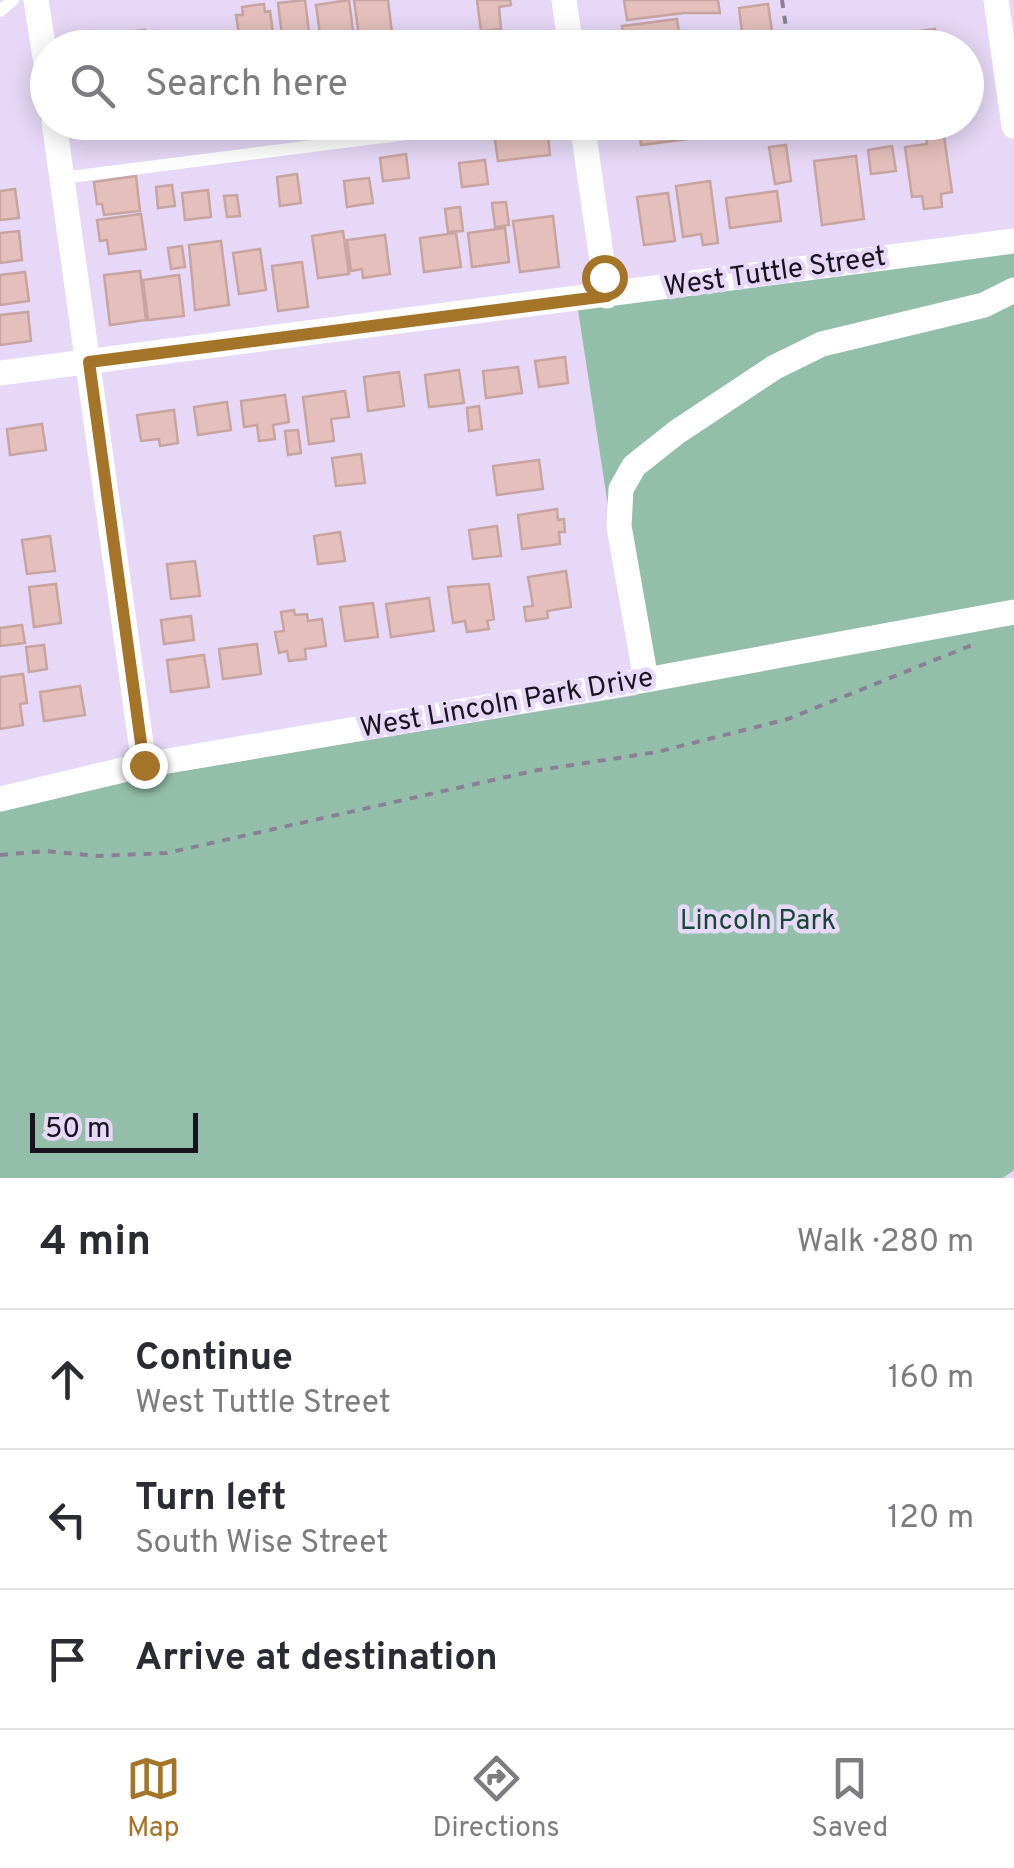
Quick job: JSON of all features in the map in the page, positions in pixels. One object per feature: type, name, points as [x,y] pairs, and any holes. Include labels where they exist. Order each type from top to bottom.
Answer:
[{"type":"street","points":[[36,0],[41,30]]},
{"type":"street","points":[[564,0],[568,30]]},
{"type":"street","points":[[996,0],[1014,126]]},
{"type":"street","points":[[57,140],[144,765]]},
{"type":"street","points":[[585,140],[607,296]]},
{"type":"street","name":"West Tuttle Street","points":[[0,373],[1014,242]]},
{"type":"street","points":[[646,680],[619,526],[620,489],[634,466],[677,432],[775,367],[822,344],[984,305],[1014,290]]},
{"type":"street","name":"West Lincoln Park Drive","points":[[0,799],[144,765],[646,680],[1014,612]]},
{"type":"lane","points":[[0,11],[13,0]]},
{"type":"lane","points":[[62,178],[360,140]]},
{"type":"path","points":[[782,0],[786,30]]},
{"type":"path","points":[[0,855],[46,850],[97,856],[167,853],[534,770],[657,752],[788,719],[987,639]]},
{"type":"green space","name":"Lincoln Park","points":[[1014,251],[1014,1170],[1003,1178],[0,1178],[0,810],[147,777],[637,695],[578,310]]},
{"type":"building","points":[[305,0],[309,30],[281,30],[278,3]]},
{"type":"building","points":[[349,0],[353,30],[319,30],[316,5]]},
{"type":"building","points":[[354,0],[388,0],[392,30],[358,30]]},
{"type":"building","points":[[477,0],[510,0],[511,5],[499,7],[501,29],[481,30]]},
{"type":"building","points":[[624,0],[718,0],[720,13],[627,20]]},
{"type":"building","points":[[264,4],[265,12],[270,11],[273,30],[238,30],[236,15],[243,15],[242,7]]},
{"type":"building","points":[[768,4],[772,30],[742,30],[739,8]]},
{"type":"building","points":[[677,19],[679,30],[623,30],[622,26]]},
{"type":"building","points":[[495,140],[548,140],[550,155],[498,161]]},
{"type":"building","points":[[640,140],[680,140],[641,145]]},
{"type":"building","points":[[927,140],[945,140],[952,192],[941,194],[942,207],[924,209],[922,196],[912,197],[905,147],[927,144]]},
{"type":"building","points":[[786,145],[791,181],[775,184],[769,147]]},
{"type":"building","points":[[892,146],[896,171],[871,174],[868,150]]},
{"type":"building","points":[[406,154],[409,178],[383,181],[380,158]]},
{"type":"building","points":[[856,156],[864,219],[822,225],[814,161]]},
{"type":"building","points":[[485,160],[488,184],[462,187],[459,163]]},
{"type":"building","points":[[297,174],[301,203],[280,206],[277,177]]},
{"type":"building","points":[[136,176],[140,211],[104,215],[102,204],[97,204],[94,182]]},
{"type":"building","points":[[369,178],[373,203],[347,207],[344,181]]},
{"type":"building","points":[[710,181],[718,243],[703,245],[701,234],[683,237],[676,186]]},
{"type":"building","points":[[172,185],[175,206],[158,208],[156,187]]},
{"type":"building","points":[[15,189],[19,218],[0,220],[0,191]]},
{"type":"building","points":[[208,190],[211,217],[185,220],[182,193]]},
{"type":"building","points":[[777,191],[781,221],[730,228],[726,198]]},
{"type":"building","points":[[668,193],[675,241],[644,245],[637,197]]},
{"type":"building","points":[[237,195],[240,216],[227,217],[224,196]]},
{"type":"building","points":[[506,202],[509,225],[495,227],[492,203]]},
{"type":"building","points":[[460,207],[463,231],[448,232],[445,209]]},
{"type":"building","points":[[141,214],[146,249],[109,254],[107,240],[100,241],[97,220]]},
{"type":"building","points":[[553,216],[559,267],[520,272],[513,221]]},
{"type":"building","points":[[505,228],[509,262],[472,267],[468,233]]},
{"type":"building","points":[[19,231],[22,260],[0,263],[0,233]]},
{"type":"building","points":[[343,231],[349,274],[318,278],[312,236]]},
{"type":"building","points":[[456,233],[461,267],[424,272],[420,238]]},
{"type":"building","points":[[385,235],[390,274],[363,278],[362,269],[351,271],[347,240]]},
{"type":"building","points":[[221,241],[229,305],[195,310],[189,245]]},
{"type":"building","points":[[182,246],[185,267],[171,269],[168,248]]},
{"type":"building","points":[[260,249],[266,290],[239,294],[233,253]]},
{"type":"building","points":[[302,262],[308,307],[278,311],[272,266]]},
{"type":"building","points":[[140,271],[146,320],[110,325],[104,275]]},
{"type":"building","points":[[25,272],[29,301],[0,305],[0,275]]},
{"type":"building","points":[[179,275],[184,316],[148,320],[143,280]]},
{"type":"building","points":[[28,312],[31,341],[0,345],[0,315]]},
{"type":"building","points":[[565,357],[568,383],[539,387],[535,361]]},
{"type":"building","points":[[518,367],[522,393],[486,398],[483,371]]},
{"type":"building","points":[[459,370],[464,403],[429,407],[425,375]]},
{"type":"building","points":[[399,372],[404,406],[368,411],[364,377]]},
{"type":"building","points":[[345,391],[349,417],[331,419],[334,441],[309,444],[303,397]]},
{"type":"building","points":[[285,395],[289,422],[273,425],[275,439],[259,441],[257,425],[244,427],[241,401]]},
{"type":"building","points":[[227,402],[231,430],[198,435],[194,407]]},
{"type":"building","points":[[479,406],[482,429],[469,431],[467,408]]},
{"type":"building","points":[[174,410],[178,443],[160,446],[159,439],[141,441],[137,415]]},
{"type":"building","points":[[42,424],[46,450],[10,455],[7,429]]},
{"type":"building","points":[[298,430],[301,453],[288,455],[285,431]]},
{"type":"building","points":[[361,454],[365,483],[336,486],[332,458]]},
{"type":"building","points":[[539,460],[543,489],[497,495],[493,466]]},
{"type":"building","points":[[557,509],[558,520],[564,519],[565,532],[559,532],[560,544],[522,549],[518,515]]},
{"type":"building","points":[[497,526],[501,556],[473,559],[469,530]]},
{"type":"building","points":[[340,532],[345,561],[318,564],[314,536]]},
{"type":"building","points":[[50,536],[55,571],[27,574],[22,540]]},
{"type":"building","points":[[195,561],[200,596],[171,599],[167,564]]},
{"type":"building","points":[[566,571],[571,607],[547,611],[548,618],[526,621],[524,607],[533,606],[528,577]]},
{"type":"building","points":[[56,584],[61,623],[34,627],[29,587]]},
{"type":"building","points":[[489,584],[494,619],[487,621],[489,629],[467,632],[465,621],[453,623],[448,587]]},
{"type":"building","points":[[429,598],[434,631],[391,637],[386,604]]},
{"type":"building","points":[[373,603],[378,637],[345,641],[340,607]]},
{"type":"building","points":[[294,610],[295,615],[307,614],[308,621],[322,619],[326,646],[305,649],[306,659],[289,661],[287,651],[279,653],[275,632],[284,631],[281,612]]},
{"type":"building","points":[[191,616],[194,640],[164,644],[161,620]]},
{"type":"building","points":[[22,625],[25,643],[0,646],[0,628]]},
{"type":"building","points":[[257,644],[261,674],[223,679],[219,649]]},
{"type":"building","points":[[44,645],[47,669],[29,672],[26,647]]},
{"type":"building","points":[[204,655],[209,687],[171,692],[167,660]]},
{"type":"building","points":[[23,674],[27,703],[20,704],[23,725],[0,729],[0,677]]},
{"type":"building","points":[[80,686],[85,715],[44,721],[40,692]]},
{"type":"route","points":[[144,765],[89,362],[607,296],[604,277]]}]
